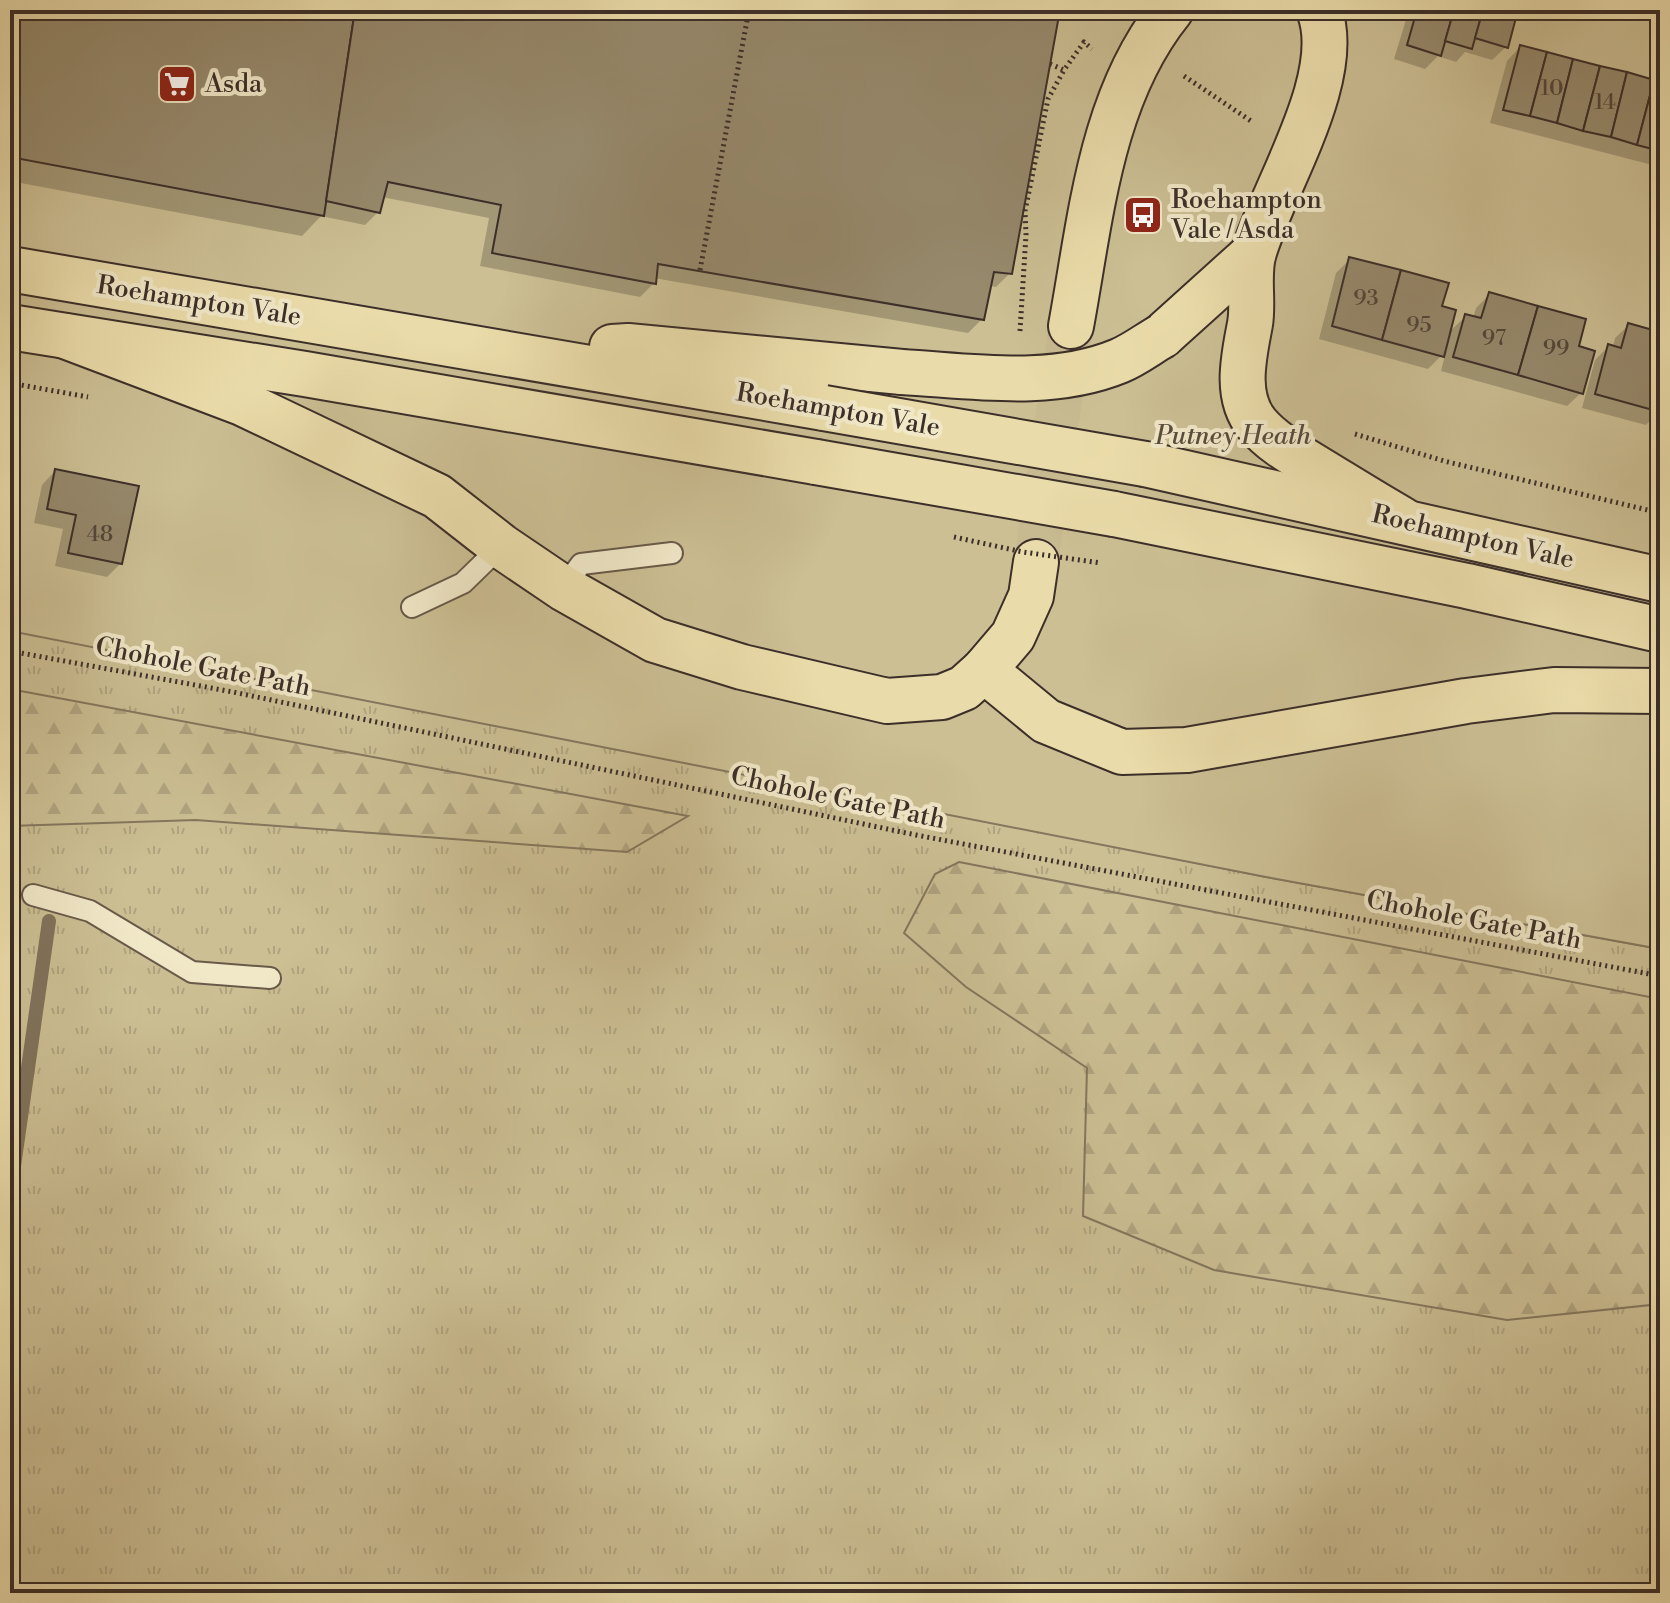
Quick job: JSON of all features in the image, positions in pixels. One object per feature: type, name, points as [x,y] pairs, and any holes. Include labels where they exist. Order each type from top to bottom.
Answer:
[{"type":"highway","points":[[1071,326],[1101,163],[1127,82],[1171,10]]},
{"type":"highway","points":[[1319,10],[1323,19],[1324,45],[1319,86],[1253,254],[1253,309],[1242,371],[1244,390],[1254,421],[1273,440],[1403,520]]},
{"type":"highway","points":[[530,356],[628,346],[902,372],[1035,378],[1078,373],[1120,361],[1162,336],[1253,254]]},
{"type":"highway","name":"Roehampton Vale","points":[[10,269],[1145,464],[1660,580]]},
{"type":"highway","name":"Roehampton Vale","points":[[10,327],[305,374],[1114,514],[1467,586],[1660,630]]},
{"type":"highway","points":[[65,336],[242,403],[437,496],[501,546],[563,588],[655,640],[742,667],[887,701],[942,697],[964,688],[984,670],[1013,636],[1031,596],[1036,562]]},
{"type":"highway","points":[[984,670],[1046,721],[1122,752],[1187,750],[1466,701],[1554,690],[1660,691]]},
{"type":"lane","points":[[412,607],[463,583],[501,546]]},
{"type":"lane","points":[[563,588],[581,564],[672,553]]},
{"type":"lane","points":[[33,895],[90,911],[192,972],[270,978]]},
{"type":"path","points":[[700,270],[749,10]]},
{"type":"path","points":[[1019,340],[1025,211],[1048,99],[1084,42],[1093,50]]},
{"type":"path","points":[[1050,64],[1064,70]]},
{"type":"path","points":[[1183,75],[1251,121]]},
{"type":"path","points":[[1345,430],[1444,461],[1660,513]]},
{"type":"path","name":"Chohole Gate Path","points":[[10,651],[233,692],[916,835],[1660,976]]},
{"type":"green space","name":"Putney Heath","points":[[10,10],[1660,10],[1660,949],[1266,877],[10,631]]},
{"type":"green space","points":[[10,623],[1266,877],[1660,949],[1660,1593],[10,1593]]},
{"type":"green space","points":[[10,689],[688,816],[627,852],[196,820],[10,826]]},
{"type":"green space","points":[[959,862],[1660,999],[1660,1304],[1507,1320],[1214,1270],[1083,1216],[1087,1068],[966,987],[904,933],[935,874]]},
{"type":"building","name":"Asda","points":[[10,10],[355,10],[324,216],[10,157]]},
{"type":"building","points":[[355,10],[1060,10],[1012,274],[994,272],[984,320],[658,264],[656,284],[492,253],[501,205],[388,182],[380,213],[326,201]]},
{"type":"building","points":[[1417,10],[1454,10],[1441,56],[1407,45]]},
{"type":"building","points":[[1454,10],[1483,10],[1472,49],[1445,41]]},
{"type":"building","points":[[1483,10],[1518,10],[1508,48],[1475,38]]},
{"type":"building","points":[[1520,45],[1547,52],[1530,116],[1503,110]]},
{"type":"building","points":[[1547,52],[1573,59],[1557,123],[1530,116]]},
{"type":"building","points":[[1573,59],[1600,66],[1583,131],[1557,123]]},
{"type":"building","points":[[1600,66],[1627,72],[1611,137],[1583,131]]},
{"type":"building","points":[[1627,72],[1654,80],[1637,145],[1611,137]]},
{"type":"building","points":[[1654,80],[1660,81],[1660,151],[1637,145]]},
{"type":"building","points":[[1349,257],[1401,270],[1382,340],[1332,326]]},
{"type":"building","points":[[1401,270],[1449,283],[1442,306],[1456,310],[1444,357],[1382,340]]},
{"type":"building","points":[[1489,292],[1538,306],[1518,375],[1453,357],[1465,314],[1481,318]]},
{"type":"building","points":[[1538,306],[1586,319],[1579,346],[1595,351],[1583,394],[1518,375]]},
{"type":"building","points":[[1628,323],[1660,332],[1660,412],[1595,394],[1608,344],[1621,348]]},
{"type":"building","points":[[10,459],[19,461],[10,504]]},
{"type":"building","points":[[55,469],[139,486],[122,564],[68,553],[76,515],[47,509]]},
{"type":"waterway","points":[[10,1194],[49,921]]},
{"type":"tunnel","points":[[1036,562],[1071,326]]},
{"type":"place","name":"Asda","points":[[177,84]]},
{"type":"place","name":"Roehampton Vale / Asda","points":[[1143,215]]}]
